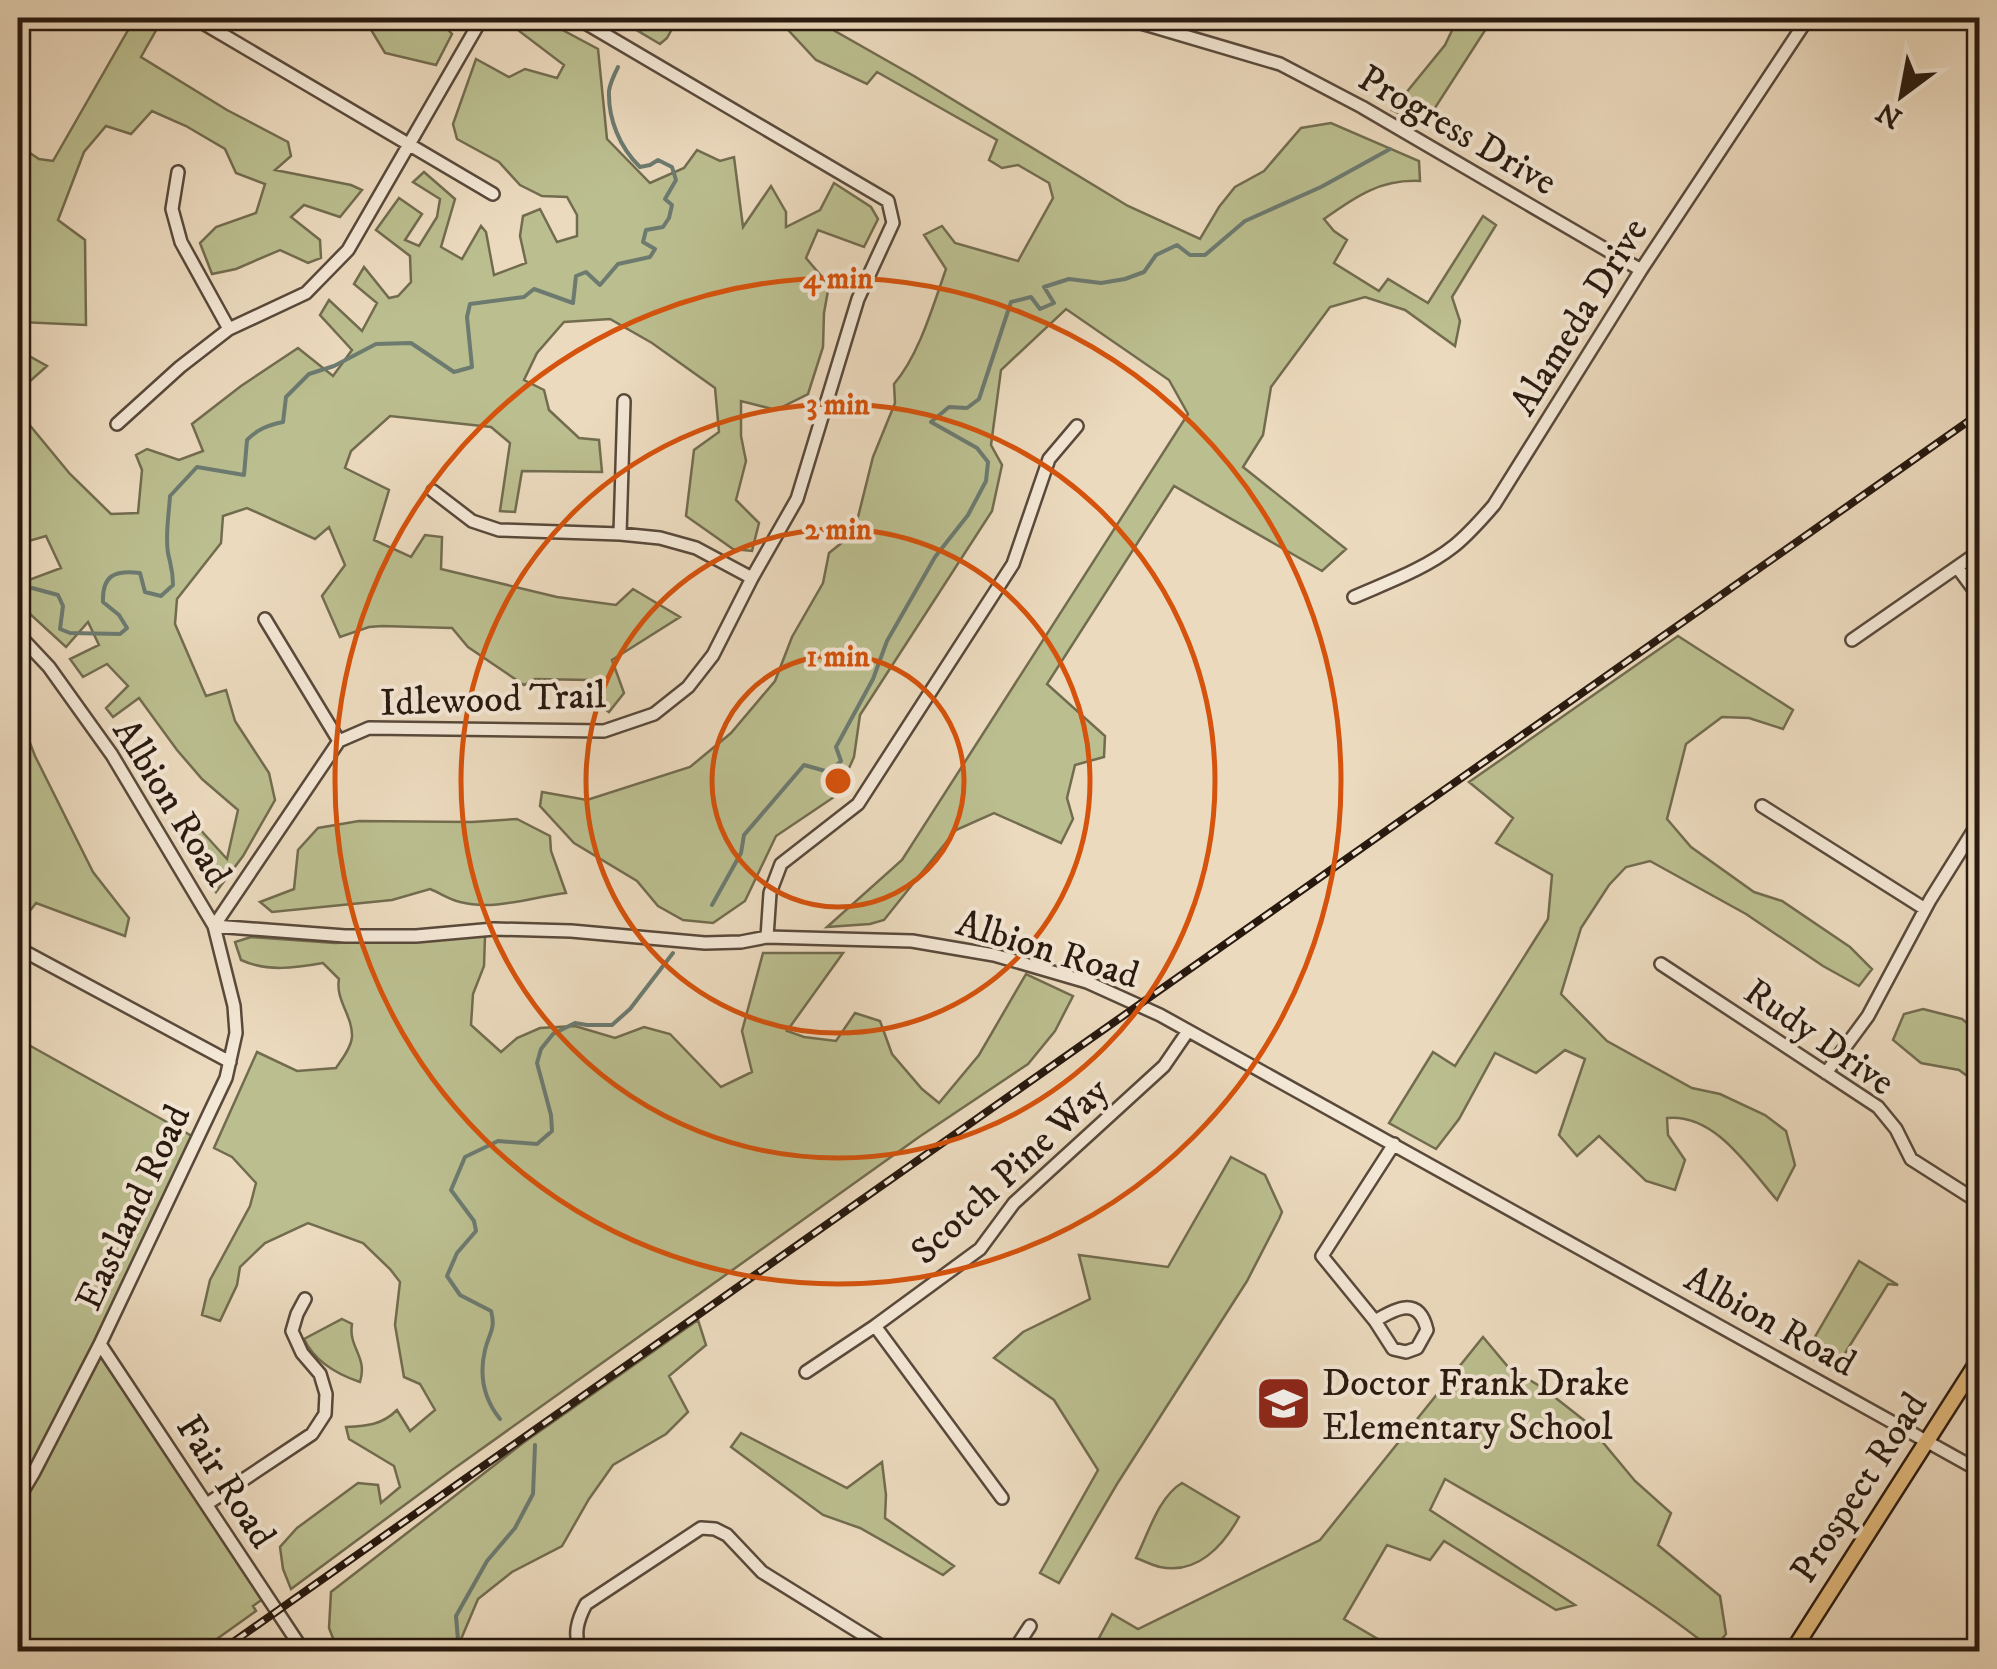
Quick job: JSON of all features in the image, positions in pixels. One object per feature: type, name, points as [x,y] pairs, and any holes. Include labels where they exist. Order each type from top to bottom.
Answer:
[{"type":"main road","name":"Prospect Road","points":[[1792,1652],[1980,1358]]},
{"type":"street","points":[[116,424],[230,329],[306,292],[348,250],[482,18]]},
{"type":"street","name":"Idlewood Trail","points":[[214,926],[339,741],[369,728],[604,731],[654,714],[688,687],[713,655],[797,499],[858,299],[892,223],[888,201],[577,18]]},
{"type":"street","name":"Progress Drive","points":[[1124,18],[1280,64],[1362,107],[1641,270]]},
{"type":"street","name":"Alameda Drive","points":[[1354,597],[1424,566],[1471,531],[1494,506],[1641,270],[1808,18]]},
{"type":"street","points":[[203,24],[493,194]]},
{"type":"street","points":[[178,172],[172,209],[181,242],[230,329]]},
{"type":"street","points":[[620,534],[624,401]]},
{"type":"street","points":[[767,937],[770,893],[782,864],[858,804],[1013,564],[1049,460],[1077,426]]},
{"type":"street","points":[[433,491],[472,521],[499,530],[660,538],[696,548],[752,578]]},
{"type":"street","points":[[1852,640],[1980,550]]},
{"type":"street","points":[[1957,568],[1980,598]]},
{"type":"street","points":[[264,619],[339,741]]},
{"type":"street","name":"Albion Road","points":[[18,634],[48,667],[112,755],[214,926],[346,936],[571,930],[706,943],[767,937],[912,941],[994,956],[1086,982],[1188,1031],[1980,1471]]},
{"type":"street","points":[[1762,806],[1925,909]]},
{"type":"street","points":[[1826,1073],[1868,1016],[1925,909],[1980,820]]},
{"type":"street","name":"Eastland Road","points":[[18,1498],[100,1344],[226,1078],[236,1033],[234,1006],[214,926]]},
{"type":"street","points":[[18,948],[230,1062]]},
{"type":"street","name":"Rudy Drive","points":[[1660,964],[1878,1107],[1896,1129],[1911,1159],[1980,1203]]},
{"type":"street","name":"Scotch Pine Way","points":[[806,1372],[980,1249],[1014,1203],[1164,1066],[1188,1031]]},
{"type":"street","points":[[1374,1321],[1404,1307],[1416,1310],[1424,1318],[1427,1330],[1417,1348],[1406,1352],[1392,1349],[1322,1256],[1394,1144]]},
{"type":"street","points":[[207,1504],[312,1434],[324,1414],[326,1394],[320,1374],[302,1353],[292,1331],[306,1299]]},
{"type":"street","points":[[875,1326],[1002,1498]]},
{"type":"street","name":"Fair Road","points":[[100,1344],[304,1652]]},
{"type":"street","points":[[580,1649],[577,1622],[586,1604],[701,1528],[728,1534],[762,1572],[891,1652]]},
{"type":"street","points":[[1014,1652],[1030,1626]]},
{"type":"green space","points":[[135,18],[163,18],[141,57],[288,142],[291,156],[275,170],[362,190],[340,217],[304,205],[291,217],[320,240],[321,258],[308,263],[280,250],[236,269],[212,274],[200,243],[216,227],[256,213],[265,184],[236,173],[225,149],[152,111],[131,134],[106,126],[84,152],[58,220],[85,240],[86,325],[20,322],[22,352],[47,366],[29,382],[18,409],[18,145],[39,159],[53,161]]},
{"type":"green space","points":[[352,18],[437,18],[452,34],[436,65],[385,53],[370,28]]},
{"type":"green space","points":[[502,18],[540,18],[598,49],[607,139],[650,183],[684,168],[697,150],[720,161],[734,157],[743,227],[771,186],[786,212],[786,227],[820,210],[834,183],[871,207],[878,219],[864,247],[818,230],[806,258],[829,285],[823,347],[808,394],[776,410],[741,401],[746,461],[736,500],[759,523],[752,551],[733,549],[686,516],[694,450],[719,432],[715,388],[652,343],[610,319],[564,322],[537,353],[524,380],[544,390],[549,410],[579,438],[599,440],[602,472],[522,471],[515,512],[500,511],[510,443],[491,427],[390,416],[351,451],[345,468],[389,490],[374,540],[411,557],[425,535],[442,537],[441,569],[557,597],[616,605],[633,589],[680,617],[612,660],[624,693],[609,712],[596,703],[589,680],[535,679],[524,685],[468,647],[452,628],[369,627],[340,637],[322,596],[345,565],[329,527],[315,539],[247,508],[223,516],[221,543],[177,599],[175,624],[206,696],[226,690],[235,721],[269,773],[275,800],[243,856],[216,892],[181,836],[197,826],[227,859],[238,810],[202,779],[139,698],[113,717],[106,708],[128,686],[107,664],[83,677],[70,659],[99,645],[88,622],[66,647],[18,603],[18,584],[61,568],[46,536],[25,542],[18,555],[18,411],[70,474],[111,514],[138,513],[142,470],[136,455],[147,449],[179,460],[203,451],[192,424],[298,348],[333,376],[352,350],[320,315],[329,300],[362,331],[377,303],[354,284],[364,267],[389,298],[398,296],[411,282],[410,256],[376,230],[399,198],[422,214],[405,240],[419,246],[437,217],[440,199],[413,182],[424,172],[455,199],[441,247],[462,259],[481,226],[486,232],[494,275],[526,263],[520,236],[523,216],[540,209],[557,242],[577,236],[577,215],[567,197],[542,196],[520,185],[499,162],[457,139],[453,124],[476,59],[509,77],[525,69],[557,78],[564,65]]},
{"type":"green space","points":[[616,18],[678,18],[660,44]]},
{"type":"green space","points":[[777,18],[812,18],[1128,206],[1200,239],[1235,187],[1264,171],[1301,128],[1331,123],[1419,161],[1420,181],[1380,186],[1324,219],[1347,240],[1334,263],[1379,291],[1388,279],[1428,303],[1483,216],[1496,225],[1452,297],[1460,321],[1455,346],[1405,310],[1365,297],[1330,307],[1271,387],[1263,435],[1243,467],[1346,549],[1322,571],[1174,486],[1047,684],[1105,736],[1104,757],[1075,765],[1067,798],[1073,819],[1061,843],[994,813],[956,830],[884,920],[870,924],[827,927],[902,860],[1188,414],[1169,380],[1066,309],[1001,370],[991,445],[1002,465],[992,511],[860,715],[854,757],[837,795],[776,836],[745,901],[713,923],[683,920],[658,906],[637,881],[574,843],[540,806],[542,792],[587,800],[690,767],[731,733],[775,681],[792,637],[823,583],[829,553],[854,533],[873,457],[895,403],[894,384],[918,345],[946,269],[924,235],[942,226],[955,243],[1018,261],[1053,198],[1049,183],[1018,165],[1002,168],[989,160],[997,140],[877,72],[867,84],[816,60]]},
{"type":"green space","points":[[1458,18],[1493,18],[1424,125],[1392,110],[1445,45]]},
{"type":"green space","points":[[1678,636],[1793,710],[1783,729],[1749,718],[1722,717],[1686,744],[1667,819],[1691,847],[1754,892],[1782,901],[1850,947],[1872,969],[1859,986],[1746,914],[1650,861],[1626,867],[1609,885],[1581,928],[1561,994],[1607,1041],[1692,1088],[1720,1094],[1765,1115],[1786,1131],[1795,1165],[1777,1200],[1730,1145],[1716,1133],[1684,1119],[1667,1118],[1668,1135],[1685,1160],[1675,1190],[1646,1181],[1599,1136],[1577,1156],[1559,1135],[1585,1059],[1565,1050],[1536,1073],[1495,1053],[1459,1119],[1436,1149],[1389,1123],[1433,1052],[1455,1066],[1548,919],[1552,875],[1496,843],[1513,818],[1469,782]]},
{"type":"green space","points":[[18,712],[35,756],[93,872],[129,918],[125,936],[36,903],[18,926]]},
{"type":"green space","points":[[517,819],[550,836],[551,851],[566,893],[486,905],[456,901],[430,889],[392,900],[272,912],[260,902],[294,889],[298,850],[318,828],[359,821]]},
{"type":"green space","points":[[485,936],[484,966],[473,994],[471,1025],[501,1052],[517,1038],[540,1028],[575,1026],[615,1038],[644,1027],[670,1034],[721,1087],[752,1072],[742,1031],[763,953],[843,953],[787,1031],[836,1041],[855,1013],[880,1021],[892,1054],[939,1103],[979,1055],[1026,974],[1073,996],[1055,1031],[1028,1064],[919,1137],[291,1589],[280,1547],[297,1528],[358,1483],[378,1485],[381,1503],[400,1487],[394,1466],[349,1439],[346,1427],[374,1424],[397,1410],[410,1431],[435,1410],[420,1384],[404,1377],[395,1325],[400,1282],[363,1243],[308,1223],[265,1243],[240,1267],[237,1285],[220,1321],[202,1315],[210,1280],[250,1206],[256,1183],[232,1157],[214,1148],[257,1052],[297,1071],[336,1068],[352,1037],[339,994],[339,979],[323,963],[261,966],[241,960],[235,942],[251,937],[335,943]]},
{"type":"green space","points":[[1923,1009],[1962,1019],[1979,1033],[1979,1096],[1978,1084],[1959,1070],[1921,1063],[1893,1040],[1904,1014]]},
{"type":"green space","points":[[18,1039],[199,1140],[102,1340],[267,1596],[253,1606],[256,1611],[200,1651],[18,1651]]},
{"type":"green space","points":[[1231,1157],[1265,1175],[1282,1212],[1247,1281],[1117,1484],[1059,1583],[1040,1573],[1098,1470],[1054,1400],[994,1358],[1023,1332],[1090,1299],[1079,1255],[1168,1267]]},
{"type":"green space","points":[[1859,1261],[1898,1285],[1888,1284],[1834,1371],[1805,1354]]},
{"type":"green space","points":[[342,1319],[352,1324],[362,1365],[360,1382],[327,1366],[304,1339]]},
{"type":"green space","points":[[698,1320],[706,1345],[669,1376],[688,1412],[666,1434],[613,1465],[562,1546],[512,1572],[478,1599],[456,1651],[404,1651],[401,1645],[373,1651],[338,1651],[329,1628],[331,1592],[523,1443]]},
{"type":"green space","points":[[1483,1337],[1509,1368],[1543,1388],[1585,1421],[1635,1481],[1671,1513],[1658,1545],[1720,1596],[1726,1634],[1713,1650],[1616,1581],[1445,1479],[1430,1510],[1575,1605],[1556,1610],[1444,1541],[1430,1560],[1387,1545],[1344,1619],[1398,1651],[1092,1651],[1112,1614],[1138,1629],[1320,1540]]},
{"type":"green space","points":[[741,1433],[847,1488],[882,1462],[885,1518],[954,1566],[943,1575],[860,1528],[823,1515],[731,1447]]},
{"type":"green space","points":[[1182,1483],[1239,1517],[1233,1528],[1217,1548],[1186,1567],[1160,1567],[1136,1558],[1161,1506]]},
{"type":"waterway","points":[[640,31],[647,18]]},
{"type":"waterway","points":[[18,592],[32,588],[58,595],[63,606],[60,629],[70,633],[120,634],[127,628],[103,602],[108,580],[124,572],[140,573],[145,592],[161,596],[173,585],[167,539],[170,496],[197,467],[244,475],[247,440],[264,428],[283,422],[286,397],[309,374],[376,344],[411,343],[454,372],[472,367],[467,317],[470,304],[524,297],[534,289],[573,303],[576,276],[586,272],[600,285],[618,264],[650,257],[655,249],[643,242],[646,230],[663,227],[669,218],[672,205],[665,199],[676,180],[672,167],[658,160],[640,167],[621,142],[609,102],[610,85],[618,67]]},
{"type":"waterway","points":[[712,905],[741,853],[744,835],[804,765],[829,772],[841,761],[836,747],[873,679],[887,641],[935,557],[968,515],[986,481],[988,462],[977,448],[931,422],[949,407],[967,408],[979,399],[1011,302],[1031,297],[1040,309],[1054,303],[1044,287],[1069,279],[1101,283],[1125,279],[1144,272],[1156,255],[1177,245],[1190,255],[1205,255],[1245,221],[1321,187],[1390,149]]},
{"type":"waterway","points":[[500,1419],[490,1403],[483,1378],[491,1311],[460,1295],[447,1276],[457,1253],[476,1231],[474,1221],[451,1190],[465,1157],[498,1141],[537,1144],[552,1131],[537,1063],[541,1049],[553,1034],[575,1023],[612,1025],[630,1009],[673,953]]},
{"type":"waterway","points":[[459,1652],[456,1616],[487,1561],[515,1528],[533,1494],[535,1445]]},
{"type":"railway","points":[[219,1652],[1980,413]]},
{"type":"place","name":"Doctor Frank Drake Elementary School","points":[[1283,1404]]}]
